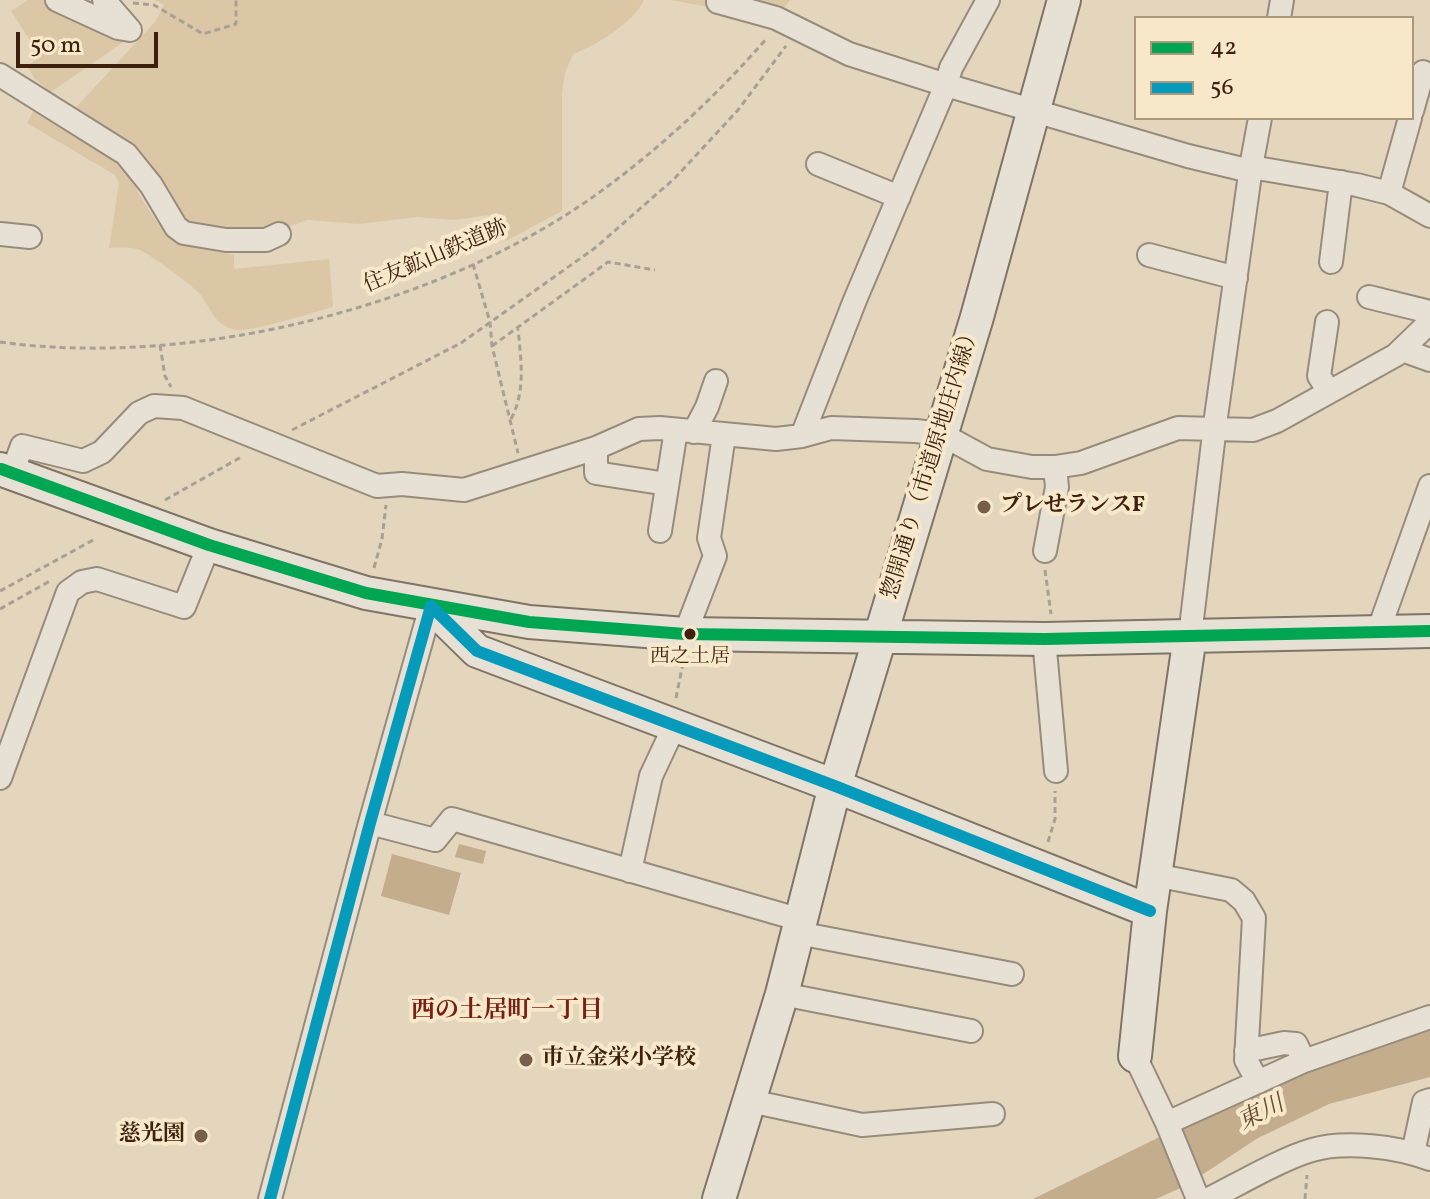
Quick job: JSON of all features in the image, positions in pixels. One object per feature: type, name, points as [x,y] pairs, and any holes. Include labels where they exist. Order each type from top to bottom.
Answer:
[{"type":"street","points":[[57,0],[118,28],[130,30],[104,0]]},
{"type":"street","points":[[802,436],[951,68],[988,0]]},
{"type":"street","name":"惣開通り（市道原地庄内線）","points":[[719,1199],[782,994],[835,786],[977,317],[1064,0]]},
{"type":"street","points":[[718,2],[776,18],[849,54],[946,85],[1188,156],[1242,169],[1251,167],[1389,193],[1430,216]]},
{"type":"street","points":[[1414,104],[1423,72]]},
{"type":"street","points":[[0,75],[126,154],[151,185],[176,227],[184,233],[226,240],[266,240],[279,234]]},
{"type":"street","points":[[1260,120],[1150,911],[1135,1056],[1200,1196],[1313,1149],[1361,1146],[1422,1156],[1424,1102],[1430,1100]]},
{"type":"street","points":[[1389,193],[1409,120]]},
{"type":"street","points":[[818,164],[899,197]]},
{"type":"street","points":[[1331,262],[1341,182]]},
{"type":"street","points":[[0,234],[30,237]]},
{"type":"street","points":[[1149,255],[1236,278]]},
{"type":"street","points":[[1369,297],[1430,312]]},
{"type":"street","points":[[1327,322],[1319,376],[1328,390]]},
{"type":"street","points":[[1430,322],[1402,350],[1277,421],[1253,430],[1178,428],[1081,463],[1055,467],[1032,467],[987,459],[941,434],[831,428],[776,439],[639,429],[596,448],[464,490],[402,484],[377,486],[183,408],[154,406],[139,413],[102,452],[83,461],[22,446],[6,471],[209,545],[366,593],[529,622],[685,634],[1050,639],[1430,631]]},
{"type":"street","points":[[1402,350],[1430,360]]},
{"type":"street","points":[[660,531],[667,484],[685,431],[707,407],[716,381]]},
{"type":"street","points":[[685,634],[715,556],[709,538],[724,435]]},
{"type":"street","points":[[596,448],[596,473],[667,484]]},
{"type":"street","points":[[1045,551],[1057,487],[1055,467]]},
{"type":"street","points":[[1378,632],[1430,486]]},
{"type":"street","points":[[0,778],[68,592],[82,582],[97,579],[184,607],[209,545]]},
{"type":"street","points":[[431,606],[477,651],[835,786],[1150,911]]},
{"type":"street","points":[[270,1199],[431,606]]},
{"type":"street","points":[[1050,639],[1056,771]]},
{"type":"street","points":[[630,871],[651,776],[672,726]]},
{"type":"street","points":[[370,823],[435,840],[452,819],[630,871],[800,926],[1012,974]]},
{"type":"street","points":[[1155,875],[1231,890],[1244,901],[1254,918],[1246,1060],[1258,1082]]},
{"type":"street","points":[[782,994],[971,1031]]},
{"type":"street","points":[[1168,1125],[1304,1061],[1430,1017]]},
{"type":"street","points":[[1246,1051],[1284,1043],[1296,1044],[1304,1061]]},
{"type":"street","points":[[750,1101],[862,1125],[993,1114]]},
{"type":"path","points":[[121,0],[154,5],[203,34],[236,24],[236,0]]},
{"type":"path","points":[[165,500],[267,443],[461,343],[595,248],[675,178],[738,110],[789,27]]},
{"type":"path","name":"住友鉱山鉄道跡","points":[[0,342],[31,346],[160,345],[243,335],[320,319],[383,300],[473,264],[540,230],[606,187],[696,112],[789,27]]},
{"type":"path","points":[[492,346],[608,262],[655,270]]},
{"type":"path","points":[[473,264],[490,322],[492,346],[523,472]]},
{"type":"path","points":[[510,422],[519,405],[522,366],[518,329]]},
{"type":"path","points":[[160,345],[165,376],[183,408]]},
{"type":"path","points":[[366,593],[382,539],[387,485]]},
{"type":"path","points":[[0,591],[95,539]]},
{"type":"path","points":[[1045,551],[1050,639]]},
{"type":"path","points":[[0,609],[61,575],[68,592]]},
{"type":"path","points":[[672,726],[684,664],[685,634]]},
{"type":"path","points":[[1041,868],[1055,819],[1056,771]]},
{"type":"shaded area","points":[[28,0],[48,0],[129,38],[51,92],[35,79],[27,66],[41,57],[11,11]]},
{"type":"shaded area","points":[[155,0],[644,0],[632,17],[613,32],[573,54],[565,73],[562,92],[562,211],[506,241],[489,215],[454,220],[417,217],[359,224],[308,220],[273,232],[194,231],[143,168],[70,114],[155,22],[164,5]]},
{"type":"shaded area","points":[[670,0],[790,0],[780,13],[715,8]]},
{"type":"shaded area","points":[[36,106],[117,153],[133,173],[137,191],[148,209],[164,231],[180,244],[234,255],[234,269],[329,259],[333,307],[269,325],[244,330],[229,328],[218,320],[199,293],[153,257],[136,249],[109,248],[119,183],[115,175],[27,123]]},
{"type":"water","points":[[459,844],[486,851],[483,864],[455,857]]},
{"type":"water","points":[[392,854],[461,873],[449,915],[381,896]]},
{"type":"water","name":"東川","points":[[1430,1021],[1430,1077],[1329,1104],[1258,1138],[1185,1186],[1156,1199],[1033,1199],[1282,1077]]},
{"type":"transit line","name":"42","points":[[1,469],[209,545],[366,593],[529,622],[685,634],[1044,639],[1430,631]]},
{"type":"transit line","name":"56","points":[[270,1199],[431,606],[477,651],[835,786],[1150,911]]},
{"type":"place","name":"プレせランスF","points":[[984,507]]},
{"type":"place","name":"西之土居","points":[[690,634]]},
{"type":"place","name":"市立金栄小学校","points":[[526,1060]]},
{"type":"place","name":"慈光園","points":[[201,1136]]},
{"type":"district","name":"西の土居町一丁目","points":[[507,1013]]}]
